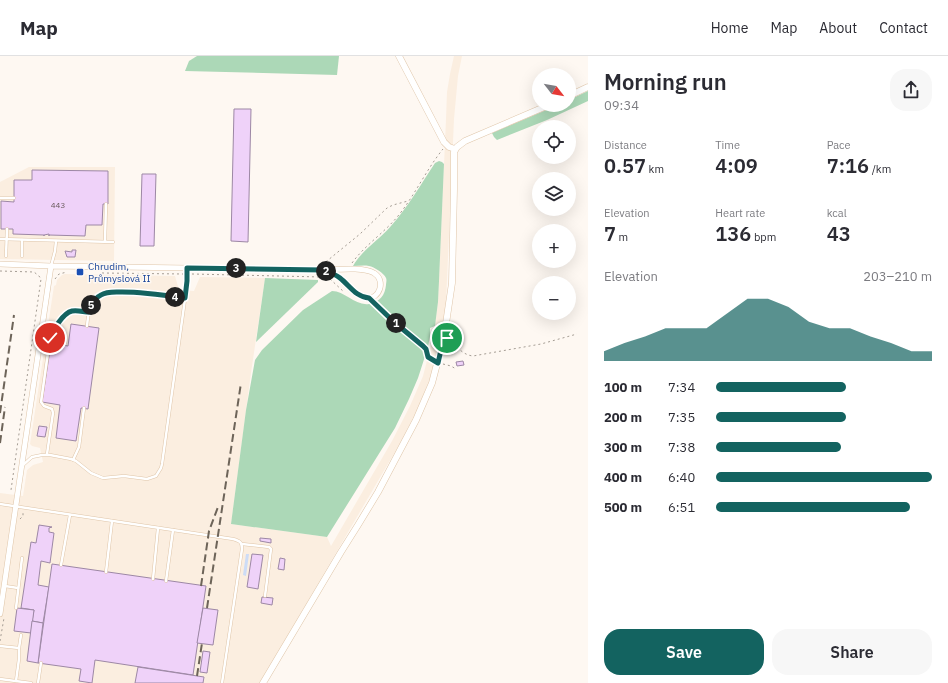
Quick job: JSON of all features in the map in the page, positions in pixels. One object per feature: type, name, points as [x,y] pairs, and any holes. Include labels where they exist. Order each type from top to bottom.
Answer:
[{"type":"street","points":[[399,56],[446,145],[449,148],[455,149]]},
{"type":"street","points":[[576,93],[588,87]]},
{"type":"street","points":[[263,683],[378,492],[419,413],[440,364],[452,283],[455,149],[465,140],[532,112]]},
{"type":"street","points":[[0,264],[367,270],[378,276],[381,283],[380,289],[376,295],[365,298],[358,295],[339,277],[321,270]]},
{"type":"street","points":[[0,614],[51,266]]},
{"type":"lane","points":[[0,198],[14,198]]},
{"type":"lane","points":[[104,242],[106,204]]},
{"type":"lane","points":[[6,256],[7,229]]},
{"type":"lane","points":[[0,239],[113,242]]},
{"type":"lane","points":[[22,240],[22,256]]},
{"type":"lane","points":[[51,266],[56,241]]},
{"type":"lane","points":[[22,467],[32,457],[47,454],[73,460],[91,474],[103,478],[124,476],[147,479],[156,476],[159,473],[162,464],[185,298],[187,268]]},
{"type":"lane","points":[[87,326],[89,312],[93,302],[98,296],[104,293],[146,293],[185,298]]},
{"type":"lane","points":[[47,454],[53,413],[52,409],[44,406],[41,402],[50,338],[54,329],[69,312],[89,312]]},
{"type":"lane","points":[[73,460],[79,447],[84,408]]},
{"type":"lane","points":[[0,504],[233,539],[242,544],[269,547],[271,549],[265,596]]},
{"type":"lane","points":[[62,565],[70,515]]},
{"type":"lane","points":[[106,572],[112,521]]},
{"type":"lane","points":[[153,579],[158,528]]},
{"type":"lane","points":[[166,581],[173,530]]},
{"type":"lane","points":[[222,683],[242,544]]},
{"type":"lane","points":[[16,608],[22,558]]},
{"type":"lane","points":[[4,586],[18,588]]},
{"type":"lane","points":[[16,681],[21,635]]},
{"type":"lane","points":[[0,646],[19,648]]},
{"type":"lane","points":[[38,683],[41,663]]},
{"type":"lane","points":[[0,679],[31,683]]},
{"type":"lane","points":[[3,683],[4,679]]},
{"type":"path","points":[[348,269],[359,254],[398,216],[446,145]]},
{"type":"path","points":[[321,270],[324,263],[360,234],[387,208],[409,201]]},
{"type":"path","points":[[0,271],[31,272],[37,274],[41,279],[11,490],[12,492],[18,494]]},
{"type":"path","points":[[328,278],[344,292]]},
{"type":"path","points":[[369,298],[394,322],[426,349],[428,358],[440,364],[456,368]]},
{"type":"path","points":[[444,337],[450,340],[464,353],[473,356],[541,344],[577,334]]},
{"type":"shaded area","points":[[454,56],[462,56],[458,76],[454,119],[446,303],[438,351],[430,378],[417,410],[399,445],[260,683],[0,683],[0,493],[23,496],[27,470],[33,465],[43,462],[40,448],[30,444],[54,286],[56,285],[57,280],[65,274],[175,276],[179,290],[194,291],[200,277],[265,278],[231,524],[327,537],[331,546],[392,441],[410,406],[423,376],[430,349],[438,302],[447,92]]},
{"type":"shaded area","points":[[29,167],[115,167],[114,261],[0,259],[0,182]]},
{"type":"green space","points":[[197,56],[339,56],[337,75],[185,71],[189,61]]},
{"type":"green space","points":[[588,91],[588,101],[576,107],[576,97]]},
{"type":"green space","points":[[542,112],[564,112],[547,120],[532,120],[532,126],[497,140],[492,133]]},
{"type":"green space","points":[[439,161],[444,164],[438,302],[435,326],[430,328],[428,347],[418,378],[395,428],[327,537],[231,524],[246,410],[255,360],[262,350],[303,310],[332,291],[341,293],[359,303],[364,304],[376,302],[381,298],[386,282],[386,278],[383,274],[369,266],[353,266],[361,255],[397,219],[435,163]]},
{"type":"green space","points":[[265,278],[318,280],[318,282],[256,342]]},
{"type":"water","points":[[246,554],[249,554],[246,576],[243,575]]},
{"type":"building","points":[[234,109],[251,109],[248,242],[231,241]]},
{"type":"building","points":[[32,170],[108,171],[108,204],[103,204],[102,225],[86,225],[85,236],[13,234],[13,229],[1,229],[1,201],[14,202],[14,180],[32,180]]},
{"type":"building","points":[[142,174],[156,174],[154,246],[140,246]]},
{"type":"building","points":[[72,250],[76,250],[75,257],[67,257],[65,251],[72,252]]},
{"type":"building","points":[[71,324],[99,328],[88,409],[81,408],[76,441],[56,438],[60,405],[42,402],[51,343],[68,346]]},
{"type":"building","points":[[463,361],[464,365],[457,366],[456,362]]},
{"type":"building","points":[[39,426],[47,427],[45,437],[37,436]]},
{"type":"building","points":[[39,525],[52,527],[49,528],[49,532],[54,533],[50,563],[41,561],[38,585],[49,587],[43,623],[32,621],[34,610],[21,608],[31,542],[36,543]]},
{"type":"building","points":[[260,538],[271,539],[271,543],[260,541]]},
{"type":"building","points":[[252,554],[263,555],[258,589],[247,587]]},
{"type":"building","points":[[280,558],[285,559],[284,570],[278,569]]},
{"type":"building","points":[[52,564],[206,586],[193,675],[95,660],[92,683],[79,681],[81,669],[38,663]]},
{"type":"building","points":[[262,597],[273,598],[272,605],[261,603]]},
{"type":"building","points":[[17,608],[34,610],[31,633],[14,631]]},
{"type":"building","points":[[203,608],[218,610],[213,645],[197,643]]},
{"type":"building","points":[[32,621],[43,623],[38,663],[27,661]]},
{"type":"building","points":[[203,651],[210,652],[207,673],[200,672]]},
{"type":"building","points":[[138,667],[204,677],[203,683],[135,683]]},
{"type":"railway","points":[[0,413],[14,315]]},
{"type":"railway","points":[[207,608],[241,383]]},
{"type":"railway","points":[[0,443],[5,407]]},
{"type":"railway","points":[[201,586],[209,531],[218,507]]},
{"type":"railway","points":[[197,676],[202,643]]},
{"type":"place","name":"Chrudim, Průmyslová II","points":[[80,272]]},
{"type":"route","points":[[50,338],[54,329],[66,314],[75,311],[89,312],[91,305],[98,296],[104,293],[138,292],[185,298],[187,268],[323,270],[339,277],[354,293],[361,297],[369,298],[394,322],[423,346],[426,349],[428,357],[435,362],[438,363],[444,337],[447,338]]}]
